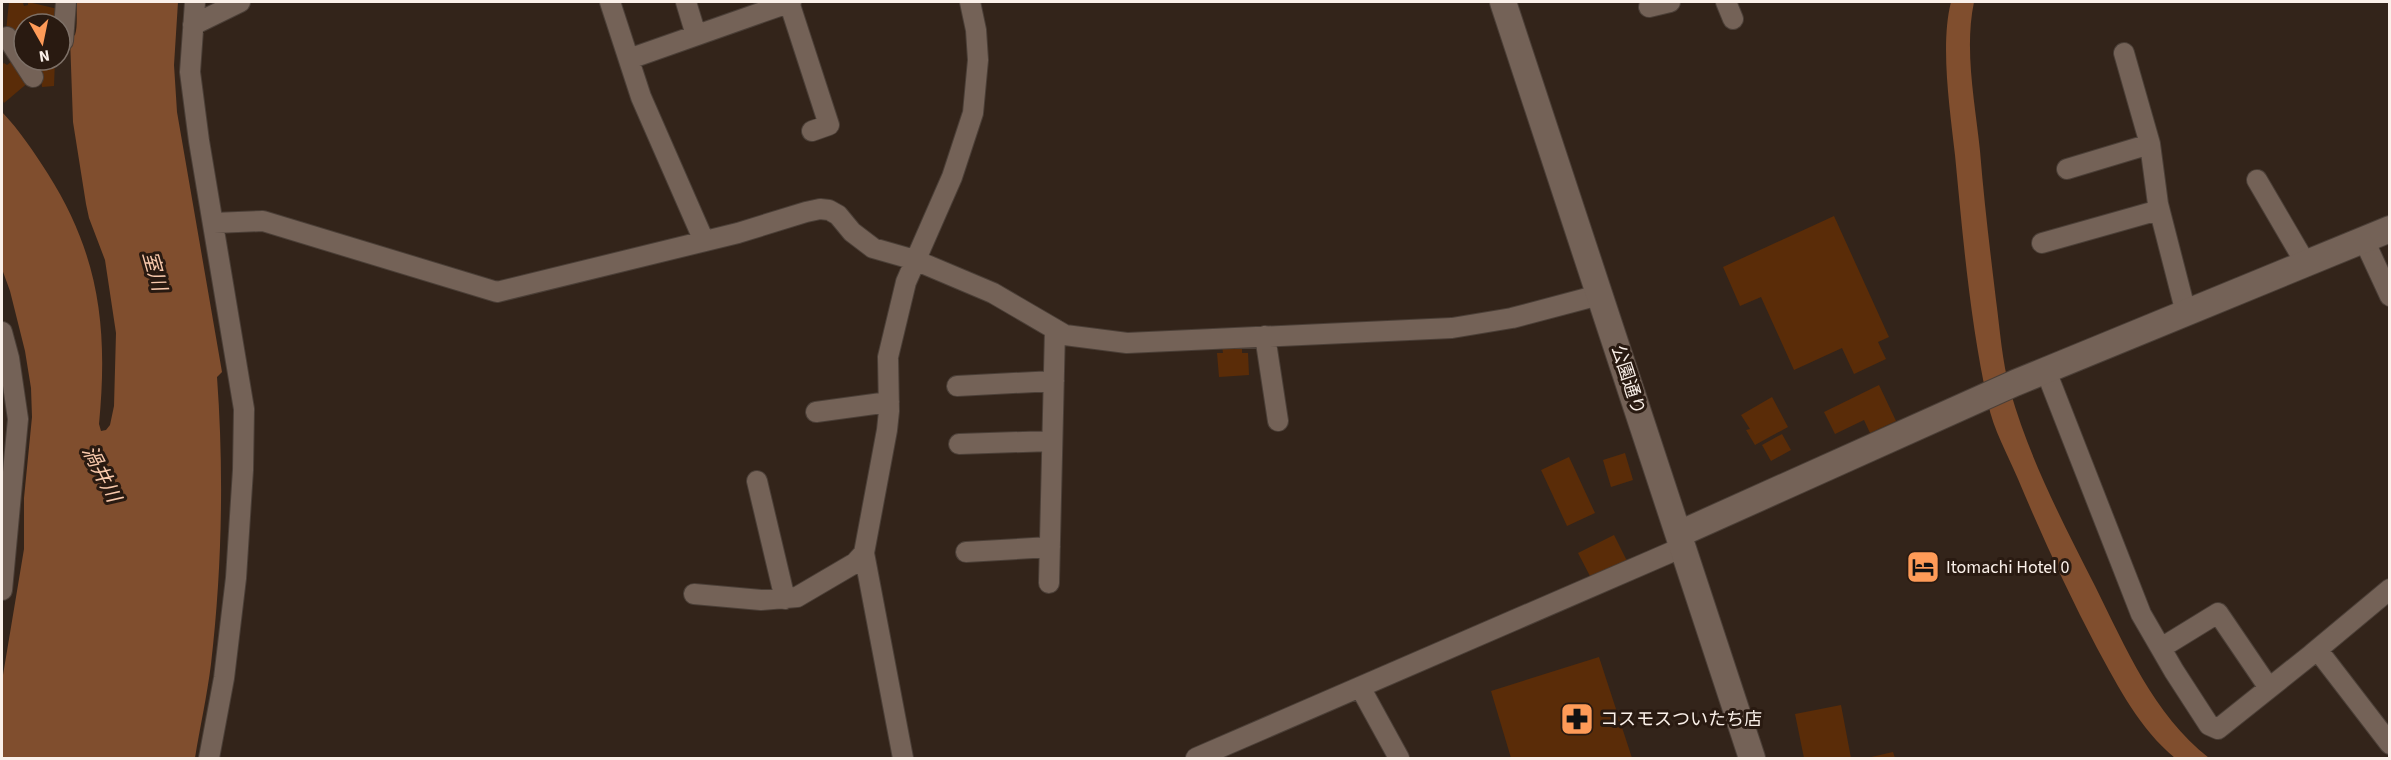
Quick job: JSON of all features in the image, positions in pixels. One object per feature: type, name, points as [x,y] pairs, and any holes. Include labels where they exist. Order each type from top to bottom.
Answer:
[{"type":"street","points":[[195,2],[190,72],[199,141],[244,409],[243,470],[236,578],[224,678],[209,759]]},
{"type":"street","points":[[193,25],[240,2]]},
{"type":"street","points":[[610,2],[641,98],[704,241]]},
{"type":"street","points":[[686,2],[696,35]]},
{"type":"street","points":[[628,59],[790,2],[829,125],[812,131]]},
{"type":"street","points":[[903,759],[864,553],[883,457],[889,411],[888,357],[906,282],[952,177],[973,114],[978,60],[976,30],[970,2]]},
{"type":"street","points":[[1649,7],[1670,2]]},
{"type":"street","name":"公園通り","points":[[1509,4],[1599,294],[1752,759]]},
{"type":"street","points":[[11,37],[33,77]]},
{"type":"street","points":[[2124,53],[2150,144],[2159,210],[2186,313]]},
{"type":"street","points":[[2067,168],[2150,144]]},
{"type":"street","points":[[2257,180],[2306,264]]},
{"type":"street","points":[[214,223],[263,221],[497,292],[704,241],[806,212],[829,210],[838,215],[852,232],[873,248],[915,260],[993,293],[1065,335],[1127,343],[1452,328],[1512,318],[1599,294]]},
{"type":"street","points":[[2042,243],[2159,210]]},
{"type":"street","points":[[1196,759],[1681,541],[1983,397],[2390,229]]},
{"type":"street","points":[[2364,240],[2390,296]]},
{"type":"street","points":[[1049,583],[1055,329]]},
{"type":"street","points":[[2,332],[11,369],[18,419],[2,590]]},
{"type":"street","points":[[1265,336],[1278,421]]},
{"type":"street","points":[[2046,371],[2141,614],[2209,725],[2218,729],[2390,589]]},
{"type":"street","points":[[957,386],[1054,381]]},
{"type":"street","points":[[816,412],[888,402]]},
{"type":"street","points":[[959,444],[1052,441]]},
{"type":"street","points":[[757,481],[785,599]]},
{"type":"street","points":[[966,552],[1050,547]]},
{"type":"street","points":[[694,594],[761,600],[785,599],[812,590],[855,563],[864,553]]},
{"type":"street","points":[[2161,648],[2218,613],[2269,688]]},
{"type":"street","points":[[2312,654],[2320,653],[2390,744]]},
{"type":"street","points":[[1360,687],[1399,759]]},
{"type":"water","points":[[77,2],[178,2],[174,65],[177,112],[222,372],[217,377],[221,485],[218,593],[208,688],[195,758],[2,758],[2,681],[24,549],[24,498],[32,417],[31,388],[25,351],[2,269],[2,112],[48,174],[79,234],[89,264],[101,325],[102,390],[99,424],[101,431],[106,430],[110,425],[114,406],[116,333],[105,260],[89,218],[73,122],[72,37],[75,35]]},
{"type":"water","points":[[1951,2],[1974,2],[1970,39],[1973,95],[2002,345],[2007,379],[2018,415],[2048,490],[2130,656],[2156,701],[2189,741],[2209,758],[2175,758],[2151,734],[2131,707],[2097,648],[2066,585],[1993,422],[1982,372],[1964,249],[1946,57]]},
{"type":"building","points":[[9,2],[23,3],[24,6],[28,5],[28,2],[58,9],[58,12],[12,12],[12,31],[6,31]]},
{"type":"building","points":[[12,61],[12,72],[22,72],[30,81],[4,103],[2,65],[4,63],[7,65]]},
{"type":"building","points":[[37,72],[55,72],[54,86],[42,87]]},
{"type":"building","points":[[1834,216],[1889,337],[1878,342],[1886,359],[1854,374],[1842,348],[1794,370],[1761,297],[1740,306],[1723,267]]},
{"type":"building","points":[[1242,345],[1242,353],[1248,353],[1249,375],[1219,377],[1217,353],[1223,353],[1222,346]]},
{"type":"building","points":[[1879,385],[1896,421],[1870,433],[1864,420],[1835,434],[1824,412]]},
{"type":"building","points":[[1772,397],[1788,427],[1755,445],[1746,430],[1750,429],[1741,415]]},
{"type":"building","points":[[1782,434],[1791,450],[1771,461],[1762,445]]},
{"type":"building","points":[[1625,453],[1633,480],[1611,487],[1603,460]]},
{"type":"building","points":[[1569,457],[1595,513],[1567,526],[1541,470]]},
{"type":"building","points":[[1614,535],[1627,561],[1591,578],[1578,553]]},
{"type":"building","points":[[1599,657],[1632,758],[1511,758],[1491,691]]},
{"type":"building","points":[[1841,705],[1851,758],[1804,758],[1795,714]]},
{"type":"building","points":[[1893,752],[1895,758],[1867,758]]},
{"type":"place","name":"Itomachi Hotel 0","points":[[1923,567]]},
{"type":"place","name":"コスモスついたち店","points":[[1577,719]]},
{"type":"water label","name":"室川","points":[[154,271]]},
{"type":"water label","name":"渦井川","points":[[101,474]]}]
